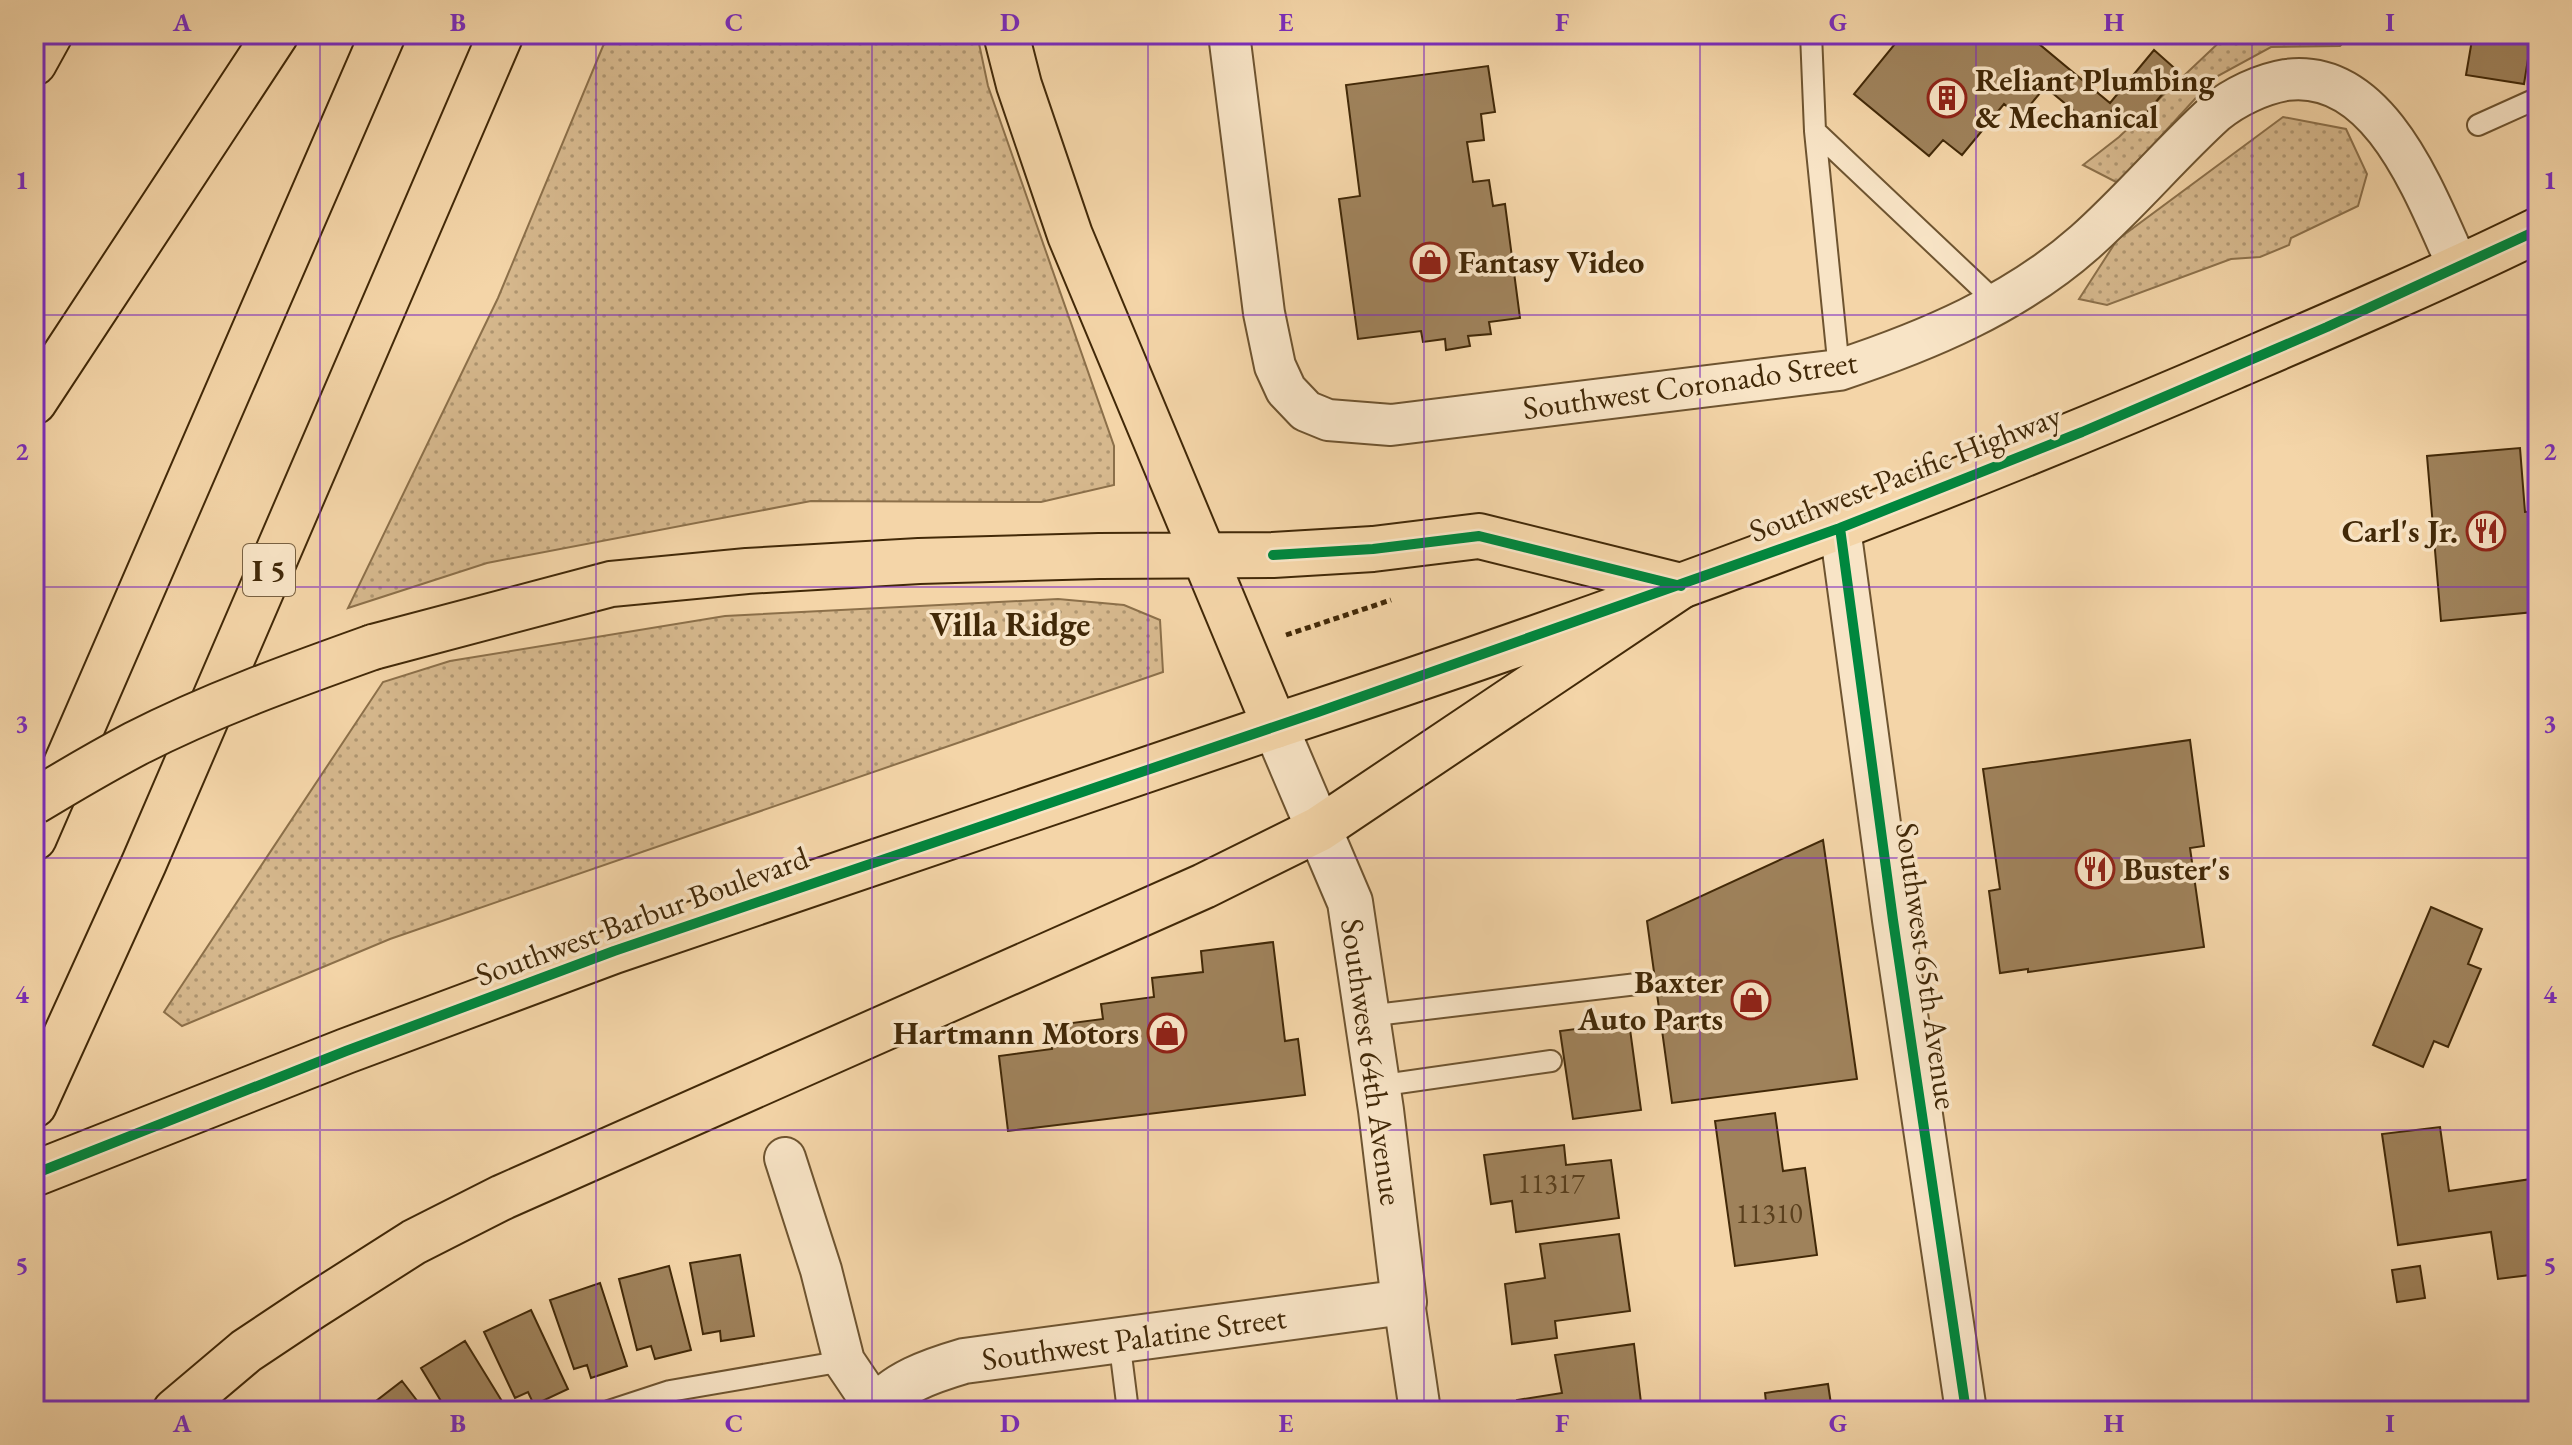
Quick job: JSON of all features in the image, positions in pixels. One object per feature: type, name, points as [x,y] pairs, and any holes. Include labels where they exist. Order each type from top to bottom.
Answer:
[{"type":"main road","points":[[34,63],[50,34]]},
{"type":"main road","points":[[34,402],[276,34]]},
{"type":"main road","points":[[34,838],[383,34]]},
{"type":"main road","name":"I 5","points":[[34,1105],[150,849],[501,34]]},
{"type":"main road","points":[[1006,34],[1019,85],[1070,235],[1275,726]]},
{"type":"main road","name":"Southwest Pacific Highway","points":[[1275,726],[1840,528],[2082,432],[2459,268],[2538,230]]},
{"type":"main road","points":[[34,802],[136,744],[254,691],[373,647],[611,584],[747,571],[919,561],[1204,556],[1373,549],[1479,536],[1681,586]]},
{"type":"main road","points":[[175,1411],[246,1351],[414,1242],[503,1197],[1189,893],[1319,829],[1681,586]]},
{"type":"main road","name":"Southwest Barbur Boulevard","points":[[34,1174],[162,1122],[614,951],[1275,726]]},
{"type":"street","name":"Southwest Coronado Street","points":[[1229,34],[1264,313],[1275,366],[1286,390],[1306,411],[1328,420],[1391,425],[1839,370],[1914,344],[1998,304],[2084,243],[2217,111],[2273,82],[2296,79],[2325,83],[2348,93],[2370,111],[2392,136],[2413,170],[2459,268]]},
{"type":"street","name":"Southwest 65th Avenue","points":[[1840,528],[1893,920],[1966,1411]]},
{"type":"street","name":"Southwest 64th Avenue","points":[[1275,726],[1350,902],[1420,1411]]},
{"type":"street","points":[[785,1158],[821,1270],[844,1361],[874,1409]]},
{"type":"street","name":"Southwest Palatine Street","points":[[874,1409],[891,1392],[912,1380],[934,1369],[964,1361],[1404,1302]]},
{"type":"lane","points":[[1811,34],[1815,131],[1839,370]]},
{"type":"lane","points":[[2478,125],[2536,104]]},
{"type":"lane","points":[[1815,131],[1998,304]]},
{"type":"lane","points":[[1367,1016],[1637,984]]},
{"type":"lane","points":[[1377,1086],[1551,1061]]},
{"type":"lane","points":[[1119,1339],[1128,1411]]},
{"type":"lane","points":[[609,1411],[670,1391],[844,1361]]},
{"type":"path","points":[[1277,637],[1391,600]]},
{"type":"shaded area","points":[[608,34],[977,34],[988,86],[1114,446],[1114,485],[1041,502],[811,501],[487,563],[348,608],[498,298]]},
{"type":"shaded area","points":[[2228,34],[2352,34],[2340,46],[2271,47],[2214,78],[2118,183],[2083,165],[2119,137]]},
{"type":"shaded area","points":[[2283,117],[2346,129],[2367,174],[2358,206],[2291,238],[2289,245],[2260,257],[2231,259],[2107,305],[2079,299],[2117,240]]},
{"type":"shaded area","points":[[1058,599],[1124,605],[1160,620],[1163,672],[390,939],[182,1026],[164,1012],[383,682],[450,661],[725,616]]},
{"type":"building","name":"Reliant Plumbing & Mechanical","points":[[1903,34],[2027,34],[2110,103],[2154,50],[2180,73],[2135,127],[2113,109],[2096,129],[2045,87],[2020,117],[2004,104],[1962,155],[1943,140],[1929,156],[1854,94]]},
{"type":"building","points":[[2473,34],[2532,34],[2524,84],[2466,75]]},
{"type":"building","name":"Fantasy Video","points":[[1488,66],[1495,112],[1481,114],[1484,140],[1467,142],[1473,182],[1489,180],[1493,206],[1505,204],[1520,318],[1489,322],[1491,334],[1468,336],[1470,346],[1446,350],[1445,339],[1423,342],[1421,331],[1358,339],[1339,199],[1360,196],[1346,85]]},
{"type":"building","name":"Carl's Jr.","points":[[2520,448],[2525,512],[2538,511],[2538,550],[2529,551],[2534,612],[2441,621],[2427,456]]},
{"type":"building","name":"Buster's","points":[[2190,740],[2204,846],[2190,848],[2204,947],[2028,972],[2028,969],[2000,973],[1989,891],[2000,889],[1983,769]]},
{"type":"building","name":"Baxter Auto Parts","points":[[1823,840],[1857,1079],[1672,1103],[1647,921]]},
{"type":"building","points":[[2431,907],[2482,929],[2468,964],[2481,969],[2448,1047],[2434,1041],[2423,1067],[2373,1045]]},
{"type":"building","name":"Hartmann Motors","points":[[1273,942],[1285,1041],[1298,1039],[1305,1095],[1008,1131],[999,1056],[1052,1049],[1049,1026],[1103,1019],[1101,1004],[1154,997],[1152,978],[1203,972],[1201,951]]},
{"type":"building","points":[[1629,1022],[1641,1110],[1573,1119],[1560,1031]]},
{"type":"building","points":[[1775,1113],[1783,1171],[1805,1168],[1817,1255],[1735,1266],[1715,1121]]},
{"type":"building","points":[[2440,1127],[2449,1191],[2538,1178],[2538,1274],[2498,1279],[2491,1232],[2398,1245],[2382,1134]]},
{"type":"building","points":[[1564,1145],[1566,1165],[1611,1160],[1619,1218],[1516,1232],[1512,1201],[1491,1204],[1484,1155]]},
{"type":"building","points":[[1619,1234],[1630,1311],[1555,1321],[1557,1338],[1512,1344],[1505,1284],[1545,1278],[1540,1244]]},
{"type":"building","points":[[740,1255],[754,1336],[721,1341],[720,1331],[703,1334],[690,1263]]},
{"type":"building","points":[[669,1266],[691,1350],[655,1359],[651,1346],[637,1350],[619,1279]]},
{"type":"building","points":[[2420,1266],[2425,1298],[2397,1302],[2392,1270]]},
{"type":"building","points":[[600,1283],[627,1366],[591,1378],[587,1365],[574,1369],[550,1300]]},
{"type":"building","points":[[531,1310],[568,1389],[534,1405],[528,1392],[515,1398],[484,1332]]},
{"type":"building","points":[[465,1341],[508,1411],[447,1411],[421,1368]]},
{"type":"building","points":[[1634,1344],[1642,1411],[1519,1411],[1517,1400],[1562,1393],[1555,1355]]},
{"type":"building","points":[[402,1381],[425,1411],[363,1411]]},
{"type":"building","points":[[1828,1384],[1832,1411],[1767,1411],[1765,1393]]},
{"type":"cycle path","points":[[34,1174],[346,1051],[614,951],[1318,712],[1840,528],[2082,432],[2327,327],[2538,230]]},
{"type":"cycle path","points":[[1840,528],[1893,920],[1966,1411]]},
{"type":"cycle path","points":[[1273,555],[1373,549],[1479,536],[1681,586]]},
{"type":"place","name":"Reliant Plumbing & Mechanical","points":[[1947,98]]},
{"type":"place","name":"Fantasy Video","points":[[1430,262]]},
{"type":"place","name":"Carl's Jr.","points":[[2486,531]]},
{"type":"place","name":"Buster's","points":[[2095,869]]},
{"type":"place","name":"Baxter Auto Parts","points":[[1751,1000]]},
{"type":"place","name":"Hartmann Motors","points":[[1167,1033]]},
{"type":"district","name":"Villa Ridge","points":[[1010,624]]}]
